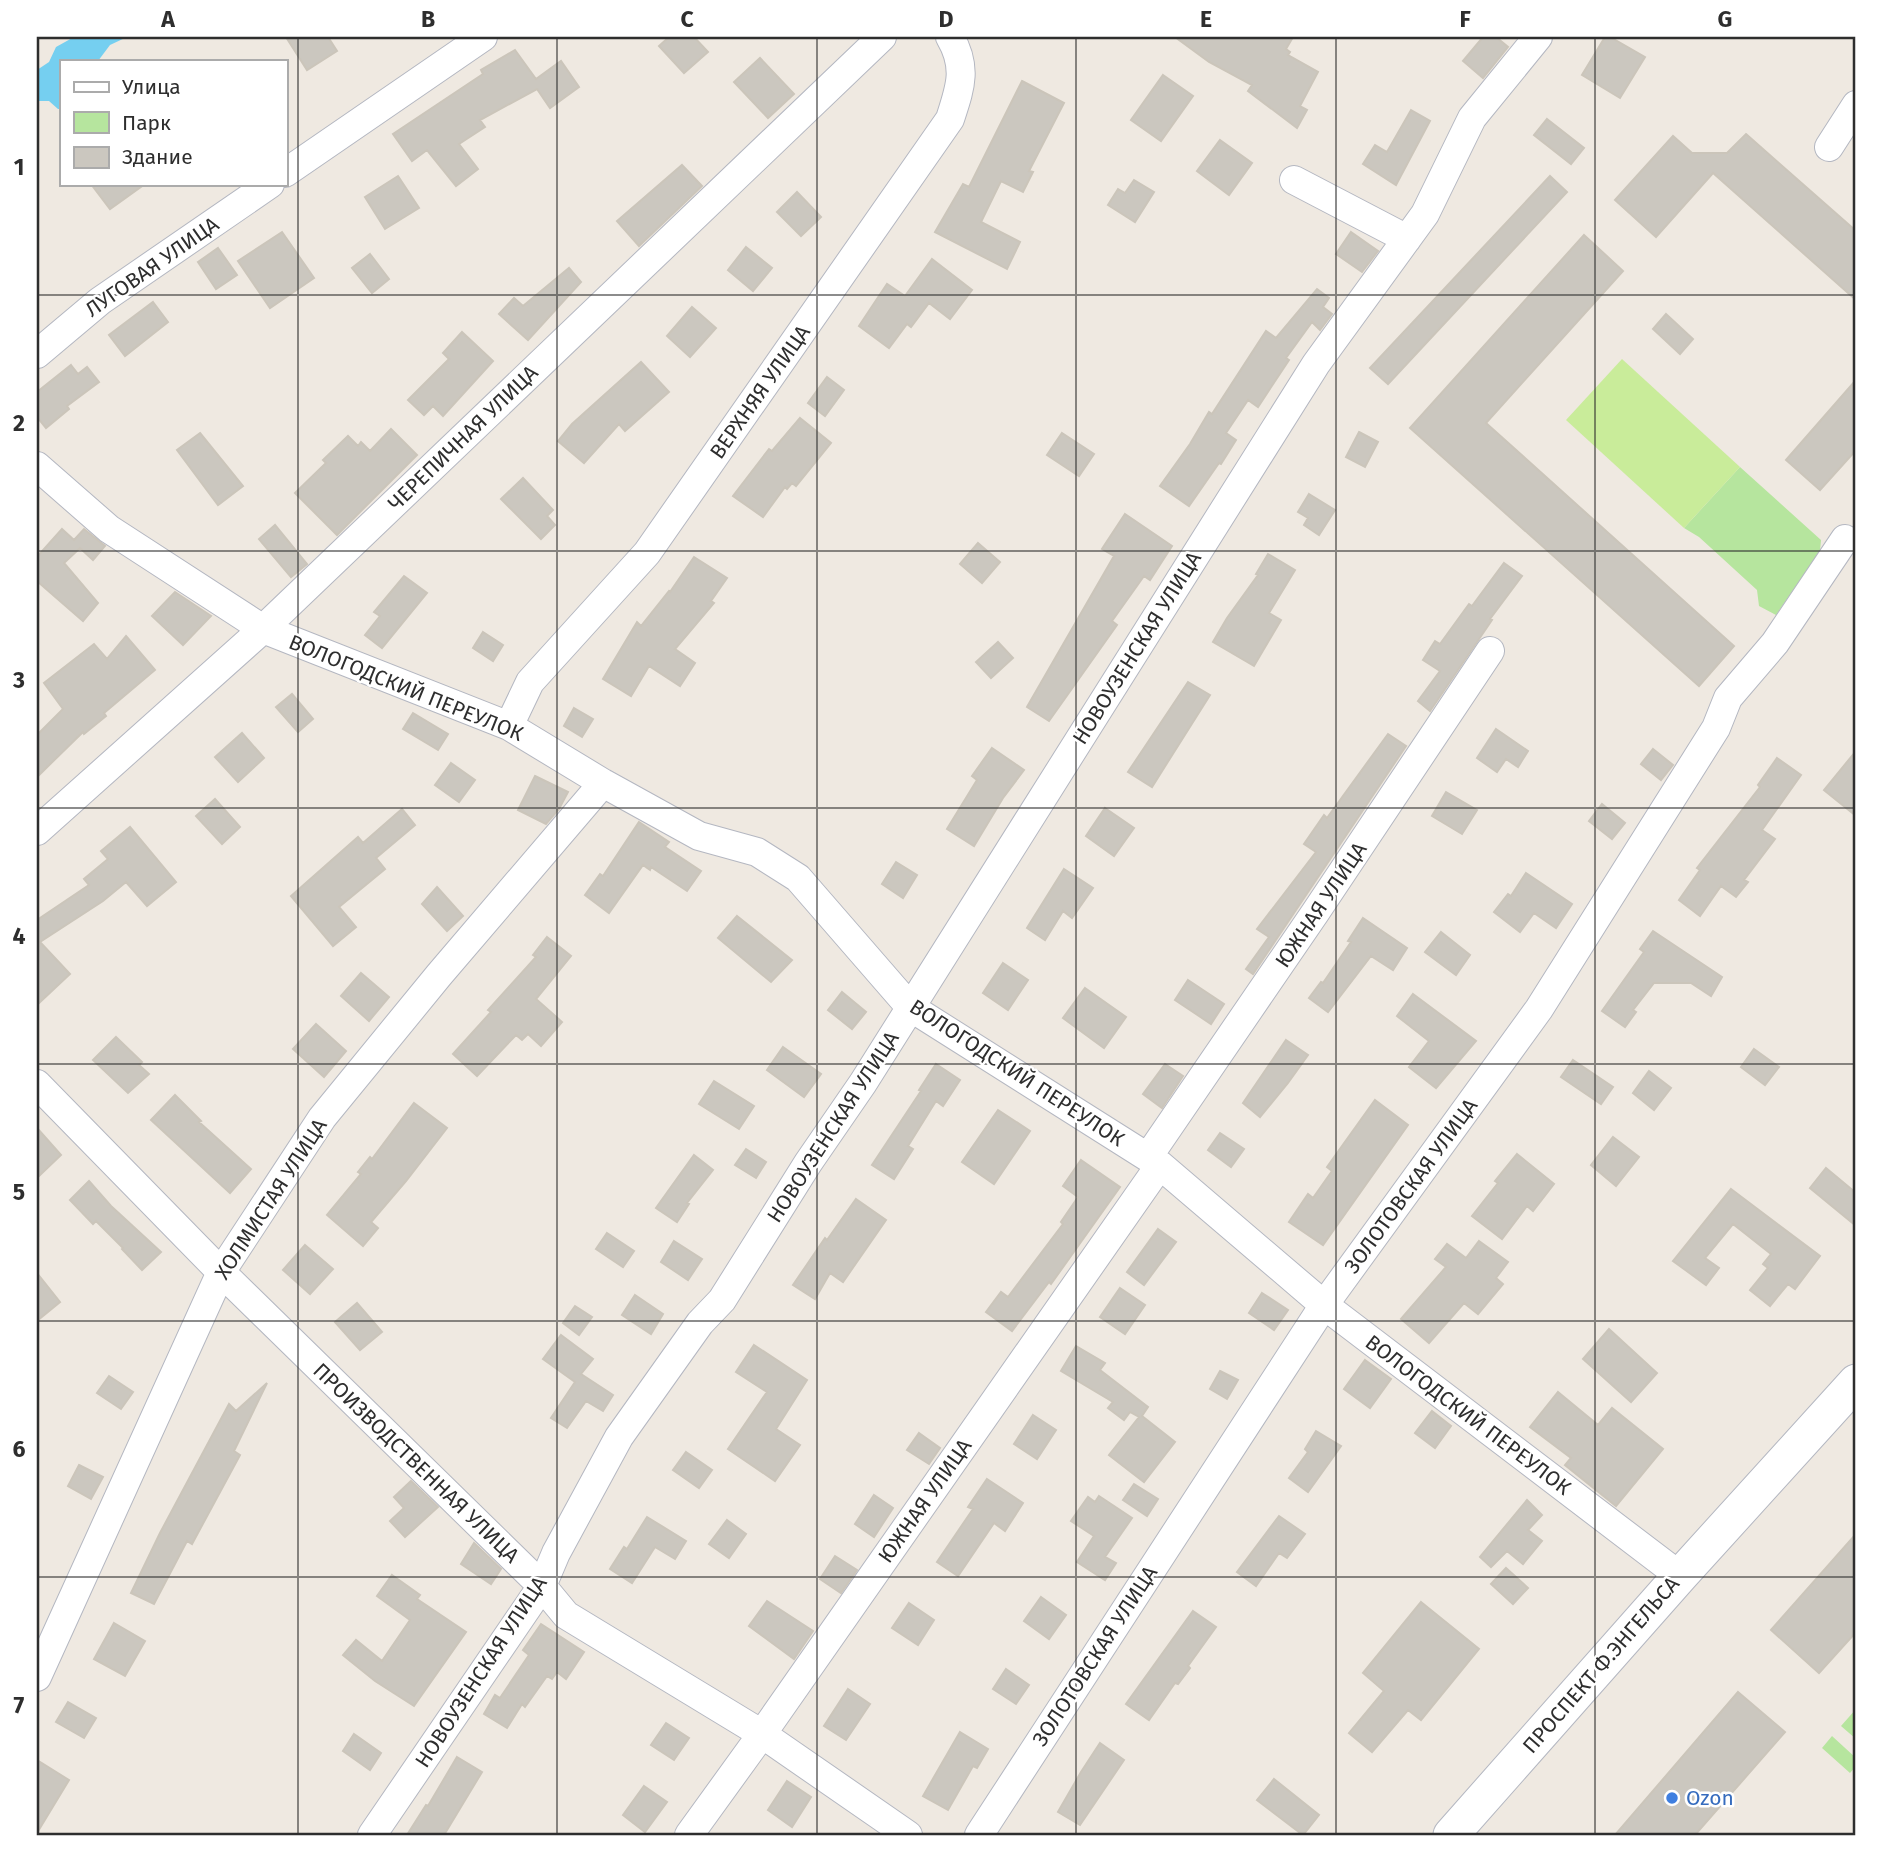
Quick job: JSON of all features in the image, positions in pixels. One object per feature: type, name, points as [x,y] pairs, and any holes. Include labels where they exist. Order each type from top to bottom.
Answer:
[{"type":"street","points":[[287,172],[483,37]]},
{"type":"street","name":"ЧЕРЕПИЧНАЯ УЛИЦА","points":[[37,831],[262,629],[882,37]]},
{"type":"street","name":"ВЕРХНЯЯ УЛИЦА","points":[[509,726],[530,682],[648,553],[950,119],[962,82],[956,47],[950,37]]},
{"type":"street","name":"НОВОУЗЕНСКАЯ УЛИЦА","points":[[372,1835],[542,1586],[556,1553],[619,1437],[700,1323],[722,1300],[808,1163],[863,1083],[1316,364],[1426,215],[1472,118],[1538,37]]},
{"type":"street","points":[[1829,147],[1856,105]]},
{"type":"street","points":[[1294,180],[1407,239]]},
{"type":"street","name":"ЛУГОВАЯ УЛИЦА","points":[[37,354],[100,301],[267,186]]},
{"type":"street","name":"ВОЛОГОДСКИЙ ПЕРЕУЛОК","points":[[37,466],[109,529],[262,629],[509,726],[603,783],[699,836],[757,852],[798,878],[910,1007],[1154,1161],[1324,1305],[1680,1576]]},
{"type":"street","name":"ЗОЛОТОВСКАЯ УЛИЦА","points":[[979,1835],[1324,1305],[1539,1010],[1716,728],[1728,698],[1775,643],[1845,540]]},
{"type":"street","name":"ЮЖНАЯ УЛИЦА","points":[[688,1835],[762,1734],[1154,1161],[1490,651]]},
{"type":"street","name":"ХОЛМИСТАЯ УЛИЦА","points":[[37,1677],[221,1272],[322,1118],[439,975],[603,783]]},
{"type":"street","name":"ПРОИЗВОДСТВЕННАЯ УЛИЦА","points":[[37,1084],[221,1272],[542,1586],[566,1615],[762,1734],[908,1835]]},
{"type":"street","name":"ПРОСПЕКТ Ф.ЭНГЕЛЬСА","points":[[1451,1835],[1856,1382]]},
{"type":"green space","points":[[1622,359],[1740,467],[1684,528],[1566,420]]},
{"type":"green space","points":[[1740,467],[1821,540],[1820,551],[1776,615],[1759,606],[1757,590],[1699,537],[1684,528]]},
{"type":"green space","points":[[1856,1709],[1856,1739],[1841,1726]]},
{"type":"green space","points":[[1832,1736],[1856,1758],[1856,1766],[1850,1773],[1822,1748]]},
{"type":"water","points":[[74,37],[127,37],[110,45],[99,60],[60,60],[60,109],[49,101],[37,101],[37,70],[49,62],[56,47]]},
{"type":"building","points":[[286,37],[328,37],[337,51],[307,70]]},
{"type":"building","points":[[669,37],[694,37],[708,52],[684,73],[659,46]]},
{"type":"building","points":[[1175,37],[1293,37],[1286,49],[1290,52],[1288,55],[1318,72],[1300,106],[1307,110],[1297,128],[1248,91],[1252,85],[1209,62]]},
{"type":"building","points":[[1483,37],[1496,37],[1508,47],[1483,78],[1463,61]]},
{"type":"building","points":[[1605,37],[1610,37],[1645,57],[1620,98],[1582,75]]},
{"type":"building","points":[[515,50],[536,79],[561,61],[579,87],[550,108],[537,89],[480,120],[485,127],[459,144],[478,169],[456,186],[427,150],[412,161],[393,134],[483,74],[481,70]]},
{"type":"building","points":[[760,58],[794,94],[768,118],[734,82]]},
{"type":"building","points":[[1163,75],[1193,96],[1161,141],[1131,120]]},
{"type":"building","points":[[1022,81],[1064,103],[1029,171],[1033,172],[1023,192],[1001,181],[981,222],[1020,242],[1007,269],[935,232],[963,184],[969,187]]},
{"type":"building","points":[[1411,110],[1430,121],[1396,185],[1363,164],[1375,145],[1387,152]]},
{"type":"building","points":[[1547,119],[1584,148],[1571,164],[1534,135]]},
{"type":"building","points":[[1746,134],[1856,231],[1856,300],[1713,173],[1656,237],[1615,200],[1673,136],[1692,153],[1727,153]]},
{"type":"building","points":[[1220,140],[1252,163],[1229,195],[1197,171]]},
{"type":"building","points":[[682,165],[702,186],[639,246],[617,221]]},
{"type":"building","points":[[398,176],[419,208],[385,229],[365,197]]},
{"type":"building","points":[[1550,176],[1567,192],[1388,384],[1370,368]]},
{"type":"building","points":[[1134,180],[1154,192],[1135,222],[1108,205],[1118,189],[1125,193]]},
{"type":"building","points":[[93,186],[142,186],[110,209]]},
{"type":"building","points":[[797,192],[821,217],[801,236],[777,212]]},
{"type":"building","points":[[282,232],[314,278],[270,308],[238,261]]},
{"type":"building","points":[[1351,232],[1378,251],[1362,272],[1336,254]]},
{"type":"building","points":[[1584,235],[1623,271],[1486,423],[1734,646],[1699,686],[1410,428]]},
{"type":"building","points":[[746,247],[772,268],[753,291],[728,270]]},
{"type":"building","points":[[218,248],[237,275],[216,289],[198,262]]},
{"type":"building","points":[[370,254],[389,279],[372,293],[352,268]]},
{"type":"building","points":[[932,259],[972,290],[950,319],[929,303],[911,327],[907,324],[889,348],[859,326],[887,284],[905,296]]},
{"type":"building","points":[[569,268],[581,282],[528,340],[499,314],[514,298],[523,306]]},
{"type":"building","points":[[1317,289],[1329,298],[1323,307],[1332,314],[1320,330],[1312,322],[1286,358],[1289,360],[1258,407],[1248,400],[1226,433],[1236,440],[1189,506],[1160,486],[1209,412],[1212,414],[1266,331],[1276,338]]},
{"type":"building","points":[[153,302],[168,322],[125,356],[109,335]]},
{"type":"building","points":[[692,307],[716,328],[690,357],[667,336]]},
{"type":"building","points":[[1666,314],[1693,339],[1680,354],[1653,329]]},
{"type":"building","points":[[462,332],[493,361],[443,416],[433,406],[424,415],[408,400],[449,359],[443,353]]},
{"type":"building","points":[[641,362],[669,392],[625,431],[619,424],[584,463],[558,441],[572,424]]},
{"type":"building","points":[[71,365],[78,374],[87,367],[99,382],[67,406],[69,409],[46,428],[37,417],[37,392]]},
{"type":"building","points":[[827,377],[844,390],[825,416],[808,403]]},
{"type":"building","points":[[1856,380],[1856,450],[1820,490],[1786,460]]},
{"type":"building","points":[[800,418],[831,443],[796,486],[792,483],[787,489],[785,487],[763,517],[733,496],[769,449],[772,451]]},
{"type":"building","points":[[391,429],[417,455],[337,535],[295,493],[326,463],[323,460],[348,436],[358,446],[361,442],[370,451]]},
{"type":"building","points":[[1359,432],[1378,442],[1365,467],[1346,457]]},
{"type":"building","points":[[200,433],[243,486],[218,505],[177,450]]},
{"type":"building","points":[[1062,433],[1094,454],[1079,476],[1047,455]]},
{"type":"building","points":[[523,478],[553,510],[547,516],[555,525],[541,539],[501,499]]},
{"type":"building","points":[[1309,494],[1335,510],[1319,535],[1304,525],[1308,518],[1298,512]]},
{"type":"building","points":[[1125,514],[1172,546],[1150,580],[1144,576],[1112,621],[1117,625],[1049,721],[1027,707],[1114,556],[1102,549]]},
{"type":"building","points":[[275,525],[307,564],[291,577],[259,539]]},
{"type":"building","points":[[62,529],[74,540],[84,529],[105,546],[93,560],[80,548],[64,563],[98,603],[83,621],[37,581],[37,557]]},
{"type":"building","points":[[978,543],[1000,562],[982,583],[960,564]]},
{"type":"building","points":[[1268,554],[1295,570],[1269,613],[1281,620],[1254,666],[1213,642],[1258,575],[1256,574]]},
{"type":"building","points":[[694,557],[727,578],[711,601],[714,603],[675,649],[695,663],[680,686],[649,666],[631,696],[603,679],[637,622],[641,626],[670,592]]},
{"type":"building","points":[[1504,563],[1522,576],[1490,619],[1492,620],[1430,711],[1418,701],[1440,671],[1423,660],[1435,641],[1440,644],[1469,604],[1472,606]]},
{"type":"building","points":[[404,576],[427,593],[382,648],[365,635],[380,616],[374,612]]},
{"type":"building","points":[[175,592],[211,616],[183,645],[152,616]]},
{"type":"building","points":[[483,632],[503,645],[493,661],[473,648]]},
{"type":"building","points":[[126,636],[155,670],[104,713],[106,716],[84,734],[83,732],[37,777],[37,735],[63,709],[44,683],[94,644],[107,659]]},
{"type":"building","points":[[998,642],[1013,658],[991,678],[976,662]]},
{"type":"building","points":[[1188,682],[1210,695],[1152,787],[1128,772]]},
{"type":"building","points":[[292,694],[313,719],[298,732],[276,707]]},
{"type":"building","points":[[574,708],[593,719],[582,737],[564,726]]},
{"type":"building","points":[[413,713],[448,734],[438,750],[403,729]]},
{"type":"building","points":[[1496,729],[1528,751],[1518,767],[1506,759],[1497,772],[1477,758]]},
{"type":"building","points":[[242,733],[264,758],[238,782],[215,757]]},
{"type":"building","points":[[1388,734],[1406,746],[1253,974],[1246,969],[1269,937],[1257,929],[1316,852],[1304,844],[1324,815],[1327,818]]},
{"type":"building","points":[[992,748],[1024,770],[1003,798],[974,846],[947,829],[977,780],[972,776]]},
{"type":"building","points":[[1653,749],[1673,765],[1661,780],[1641,764]]},
{"type":"building","points":[[1856,751],[1856,816],[1824,790]]},
{"type":"building","points":[[1777,758],[1801,775],[1762,830],[1775,839],[1744,880],[1748,882],[1736,897],[1721,886],[1700,916],[1679,900],[1700,870],[1697,868],[1760,787],[1758,785]]},
{"type":"building","points":[[451,763],[475,780],[459,802],[435,785]]},
{"type":"building","points":[[535,776],[568,792],[559,809],[546,824],[518,810]]},
{"type":"building","points":[[1446,792],[1477,810],[1462,834],[1432,816]]},
{"type":"building","points":[[215,799],[240,827],[222,844],[196,816]]},
{"type":"building","points":[[1602,804],[1625,823],[1612,839],[1589,821]]},
{"type":"building","points":[[1105,808],[1134,828],[1114,856],[1086,836]]},
{"type":"building","points":[[402,809],[415,825],[376,858],[385,869],[339,907],[356,927],[333,946],[291,896],[358,837],[363,843]]},
{"type":"building","points":[[639,822],[669,842],[665,847],[701,871],[687,891],[651,867],[650,870],[643,865],[609,913],[585,895],[600,874],[603,876]]},
{"type":"building","points":[[130,827],[176,882],[147,906],[126,882],[103,901],[40,942],[70,974],[37,1005],[37,920],[89,885],[84,879],[108,859],[101,851]]},
{"type":"building","points":[[896,862],[917,875],[903,898],[882,884]]},
{"type":"building","points":[[1064,869],[1093,888],[1072,918],[1063,911],[1045,940],[1027,928]]},
{"type":"building","points":[[1526,873],[1572,904],[1556,928],[1534,913],[1520,932],[1494,912],[1508,894],[1511,896]]},
{"type":"building","points":[[437,887],[463,916],[447,931],[422,904]]},
{"type":"building","points":[[737,916],[792,960],[771,982],[718,938]]},
{"type":"building","points":[[1363,918],[1407,948],[1393,970],[1371,956],[1328,1012],[1309,998],[1321,982],[1323,983],[1351,942],[1348,941]]},
{"type":"building","points":[[1653,931],[1722,977],[1711,996],[1691,983],[1654,983],[1633,1010],[1636,1012],[1625,1027],[1602,1011],[1644,952],[1640,949]]},
{"type":"building","points":[[1441,932],[1470,955],[1456,975],[1425,952]]},
{"type":"building","points":[[547,937],[571,956],[536,999],[562,1022],[541,1046],[528,1034],[522,1040],[516,1035],[477,1076],[453,1054],[536,957],[533,955]]},
{"type":"building","points":[[1003,963],[1028,980],[1008,1010],[983,993]]},
{"type":"building","points":[[361,973],[389,997],[369,1021],[341,996]]},
{"type":"building","points":[[1188,980],[1224,1004],[1211,1024],[1175,1000]]},
{"type":"building","points":[[1085,988],[1126,1017],[1104,1048],[1063,1018]]},
{"type":"building","points":[[842,992],[866,1012],[852,1029],[828,1010]]},
{"type":"building","points":[[1413,994],[1476,1041],[1436,1088],[1409,1067],[1429,1041],[1397,1016]]},
{"type":"building","points":[[316,1024],[346,1051],[324,1077],[293,1049]]},
{"type":"building","points":[[116,1037],[142,1062],[139,1065],[149,1074],[128,1093],[93,1060]]},
{"type":"building","points":[[1286,1040],[1308,1055],[1260,1117],[1243,1103]]},
{"type":"building","points":[[783,1047],[821,1074],[804,1097],[767,1070]]},
{"type":"building","points":[[1754,1049],[1779,1067],[1765,1085],[1741,1067]]},
{"type":"building","points":[[1573,1060],[1613,1087],[1601,1104],[1561,1077]]},
{"type":"building","points":[[936,1064],[960,1080],[943,1106],[936,1101],[908,1146],[913,1149],[894,1179],[872,1165]]},
{"type":"building","points":[[1165,1064],[1183,1076],[1162,1108],[1143,1094]]},
{"type":"building","points":[[1649,1071],[1671,1088],[1654,1110],[1633,1093]]},
{"type":"building","points":[[714,1081],[754,1106],[739,1129],[699,1104]]},
{"type":"building","points":[[175,1095],[201,1121],[199,1122],[251,1169],[230,1193],[151,1120]]},
{"type":"building","points":[[1375,1100],[1408,1125],[1323,1245],[1289,1222],[1308,1194],[1313,1198],[1332,1171],[1327,1167]]},
{"type":"building","points":[[414,1103],[447,1128],[371,1222],[378,1228],[363,1246],[327,1215]]},
{"type":"building","points":[[998,1110],[1030,1131],[994,1184],[962,1162]]},
{"type":"building","points":[[37,1128],[61,1155],[37,1178]]},
{"type":"building","points":[[1220,1133],[1244,1149],[1231,1167],[1208,1150]]},
{"type":"building","points":[[1613,1137],[1639,1157],[1616,1186],[1591,1165]]},
{"type":"building","points":[[746,1149],[766,1162],[756,1178],[735,1165]]},
{"type":"building","points":[[1517,1154],[1554,1184],[1533,1211],[1527,1206],[1502,1239],[1472,1216]]},
{"type":"building","points":[[694,1155],[713,1170],[687,1203],[689,1204],[677,1222],[656,1208]]},
{"type":"building","points":[[1081,1160],[1120,1187],[1051,1284],[1049,1282],[1012,1331],[986,1312],[1001,1292],[1008,1297],[1063,1224],[1061,1222],[1078,1197],[1063,1186]]},
{"type":"building","points":[[1826,1168],[1856,1193],[1856,1226],[1810,1188]]},
{"type":"building","points":[[89,1181],[111,1206],[161,1252],[142,1270],[96,1221],[93,1224],[70,1200]]},
{"type":"building","points":[[1731,1189],[1820,1256],[1795,1289],[1788,1284],[1770,1306],[1750,1290],[1768,1268],[1763,1264],[1771,1254],[1733,1224],[1705,1258],[1719,1268],[1706,1285],[1673,1261]]},
{"type":"building","points":[[856,1199],[886,1220],[843,1282],[830,1273],[815,1299],[793,1285]]},
{"type":"building","points":[[1158,1229],[1176,1242],[1144,1285],[1127,1272]]},
{"type":"building","points":[[607,1233],[634,1251],[623,1267],[596,1249]]},
{"type":"building","points":[[674,1241],[702,1259],[688,1280],[661,1262]]},
{"type":"building","points":[[1479,1241],[1508,1262],[1496,1278],[1503,1284],[1478,1314],[1464,1303],[1429,1343],[1401,1319],[1446,1267],[1435,1259],[1447,1244],[1466,1258]]},
{"type":"building","points":[[305,1245],[333,1269],[310,1294],[283,1270]]},
{"type":"building","points":[[37,1273],[60,1302],[37,1321]]},
{"type":"building","points":[[1120,1288],[1145,1305],[1125,1334],[1100,1317]]},
{"type":"building","points":[[1262,1293],[1288,1310],[1274,1330],[1249,1313]]},
{"type":"building","points":[[635,1295],[663,1314],[651,1334],[622,1315]]},
{"type":"building","points":[[357,1303],[382,1332],[360,1350],[335,1322]]},
{"type":"building","points":[[575,1306],[592,1317],[579,1335],[563,1323]]},
{"type":"building","points":[[1609,1329],[1657,1373],[1631,1402],[1583,1359]]},
{"type":"building","points":[[561,1335],[593,1359],[581,1374],[613,1395],[603,1411],[586,1401],[567,1428],[551,1418],[575,1382],[543,1359]]},
{"type":"building","points":[[754,1345],[807,1380],[776,1429],[800,1445],[775,1481],[728,1449],[767,1392],[736,1372]]},
{"type":"building","points":[[1076,1346],[1105,1363],[1100,1370],[1148,1407],[1142,1416],[1175,1442],[1144,1482],[1109,1455],[1139,1417],[1130,1412],[1124,1420],[1108,1408],[1113,1402],[1061,1371]]},
{"type":"building","points":[[1365,1360],[1391,1379],[1370,1408],[1344,1389]]},
{"type":"building","points":[[1220,1371],[1238,1380],[1227,1399],[1210,1389]]},
{"type":"building","points":[[109,1376],[133,1392],[121,1409],[97,1393]]},
{"type":"building","points":[[267,1383],[234,1451],[240,1455],[192,1544],[187,1541],[154,1604],[131,1593],[229,1404],[236,1411]]},
{"type":"building","points":[[1558,1392],[1598,1425],[1612,1408],[1663,1449],[1616,1506],[1565,1465],[1571,1458],[1530,1427]]},
{"type":"building","points":[[1432,1411],[1451,1426],[1435,1448],[1415,1433]]},
{"type":"building","points":[[1033,1415],[1056,1430],[1037,1459],[1014,1444]]},
{"type":"building","points":[[1316,1431],[1341,1446],[1308,1492],[1289,1478],[1308,1452],[1305,1449]]},
{"type":"building","points":[[919,1433],[940,1448],[929,1464],[907,1450]]},
{"type":"building","points":[[686,1452],[712,1470],[699,1488],[673,1470]]},
{"type":"building","points":[[79,1465],[103,1477],[91,1499],[68,1486]]},
{"type":"building","points":[[987,1479],[1023,1503],[1005,1531],[994,1523],[958,1576],[937,1562],[973,1509],[968,1507]]},
{"type":"building","points":[[411,1481],[438,1507],[405,1537],[390,1521],[404,1508],[394,1497]]},
{"type":"building","points":[[1134,1484],[1158,1499],[1147,1516],[1123,1500]]},
{"type":"building","points":[[874,1495],[893,1508],[874,1537],[855,1524]]},
{"type":"building","points":[[1099,1496],[1132,1518],[1105,1557],[1116,1563],[1105,1580],[1077,1562],[1094,1536],[1071,1521],[1088,1497],[1095,1502]]},
{"type":"building","points":[[1527,1500],[1542,1515],[1528,1530],[1542,1541],[1523,1564],[1507,1551],[1491,1567],[1480,1557]]},
{"type":"building","points":[[1279,1516],[1305,1534],[1287,1558],[1279,1553],[1256,1586],[1237,1572]]},
{"type":"building","points":[[647,1517],[686,1541],[675,1559],[655,1547],[632,1583],[610,1569],[624,1547],[627,1549]]},
{"type":"building","points":[[727,1520],[746,1534],[729,1558],[709,1544]]},
{"type":"building","points":[[1856,1534],[1856,1632],[1819,1673],[1771,1630]]},
{"type":"building","points":[[474,1543],[501,1569],[491,1584],[461,1564]]},
{"type":"building","points":[[835,1556],[857,1570],[841,1593],[820,1579]]},
{"type":"building","points":[[1506,1568],[1528,1588],[1513,1604],[1491,1584]]},
{"type":"building","points":[[392,1575],[420,1595],[417,1599],[466,1632],[414,1706],[375,1681],[343,1655],[356,1640],[382,1661],[410,1620],[377,1596]]},
{"type":"building","points":[[1041,1597],[1066,1615],[1049,1639],[1024,1621]]},
{"type":"building","points":[[767,1601],[813,1631],[794,1659],[749,1626]]},
{"type":"building","points":[[1421,1602],[1479,1649],[1421,1720],[1408,1710],[1372,1752],[1349,1733],[1384,1691],[1363,1673]]},
{"type":"building","points":[[909,1603],[934,1620],[918,1645],[892,1628]]},
{"type":"building","points":[[1193,1611],[1216,1627],[1188,1666],[1190,1668],[1178,1684],[1175,1683],[1149,1720],[1126,1704]]},
{"type":"building","points":[[114,1623],[145,1641],[125,1676],[94,1659]]},
{"type":"building","points":[[541,1624],[584,1652],[566,1679],[557,1672],[552,1679],[547,1676],[525,1707],[522,1704],[507,1728],[484,1714],[495,1695],[500,1698],[529,1655],[523,1650]]},
{"type":"building","points":[[1006,1669],[1029,1685],[1016,1704],[993,1689]]},
{"type":"building","points":[[848,1689],[870,1704],[846,1740],[824,1726]]},
{"type":"building","points":[[1738,1692],[1785,1732],[1695,1835],[1615,1835]]},
{"type":"building","points":[[68,1702],[96,1718],[84,1738],[56,1722]]},
{"type":"building","points":[[666,1723],[689,1738],[674,1760],[651,1745]]},
{"type":"building","points":[[960,1732],[988,1749],[977,1768],[973,1766],[948,1810],[923,1796]]},
{"type":"building","points":[[354,1734],[381,1753],[370,1770],[343,1751]]},
{"type":"building","points":[[1100,1743],[1124,1760],[1080,1825],[1058,1812]]},
{"type":"building","points":[[457,1757],[482,1772],[444,1835],[407,1835],[426,1805],[428,1806]]},
{"type":"building","points":[[37,1760],[69,1780],[37,1833]]},
{"type":"building","points":[[1274,1779],[1319,1815],[1303,1835],[1257,1800]]},
{"type":"building","points":[[787,1781],[811,1797],[792,1827],[768,1810]]},
{"type":"building","points":[[644,1786],[667,1802],[645,1832],[623,1815]]},
{"type":"place","name":"Ozon","points":[[1672,1798]]}]
